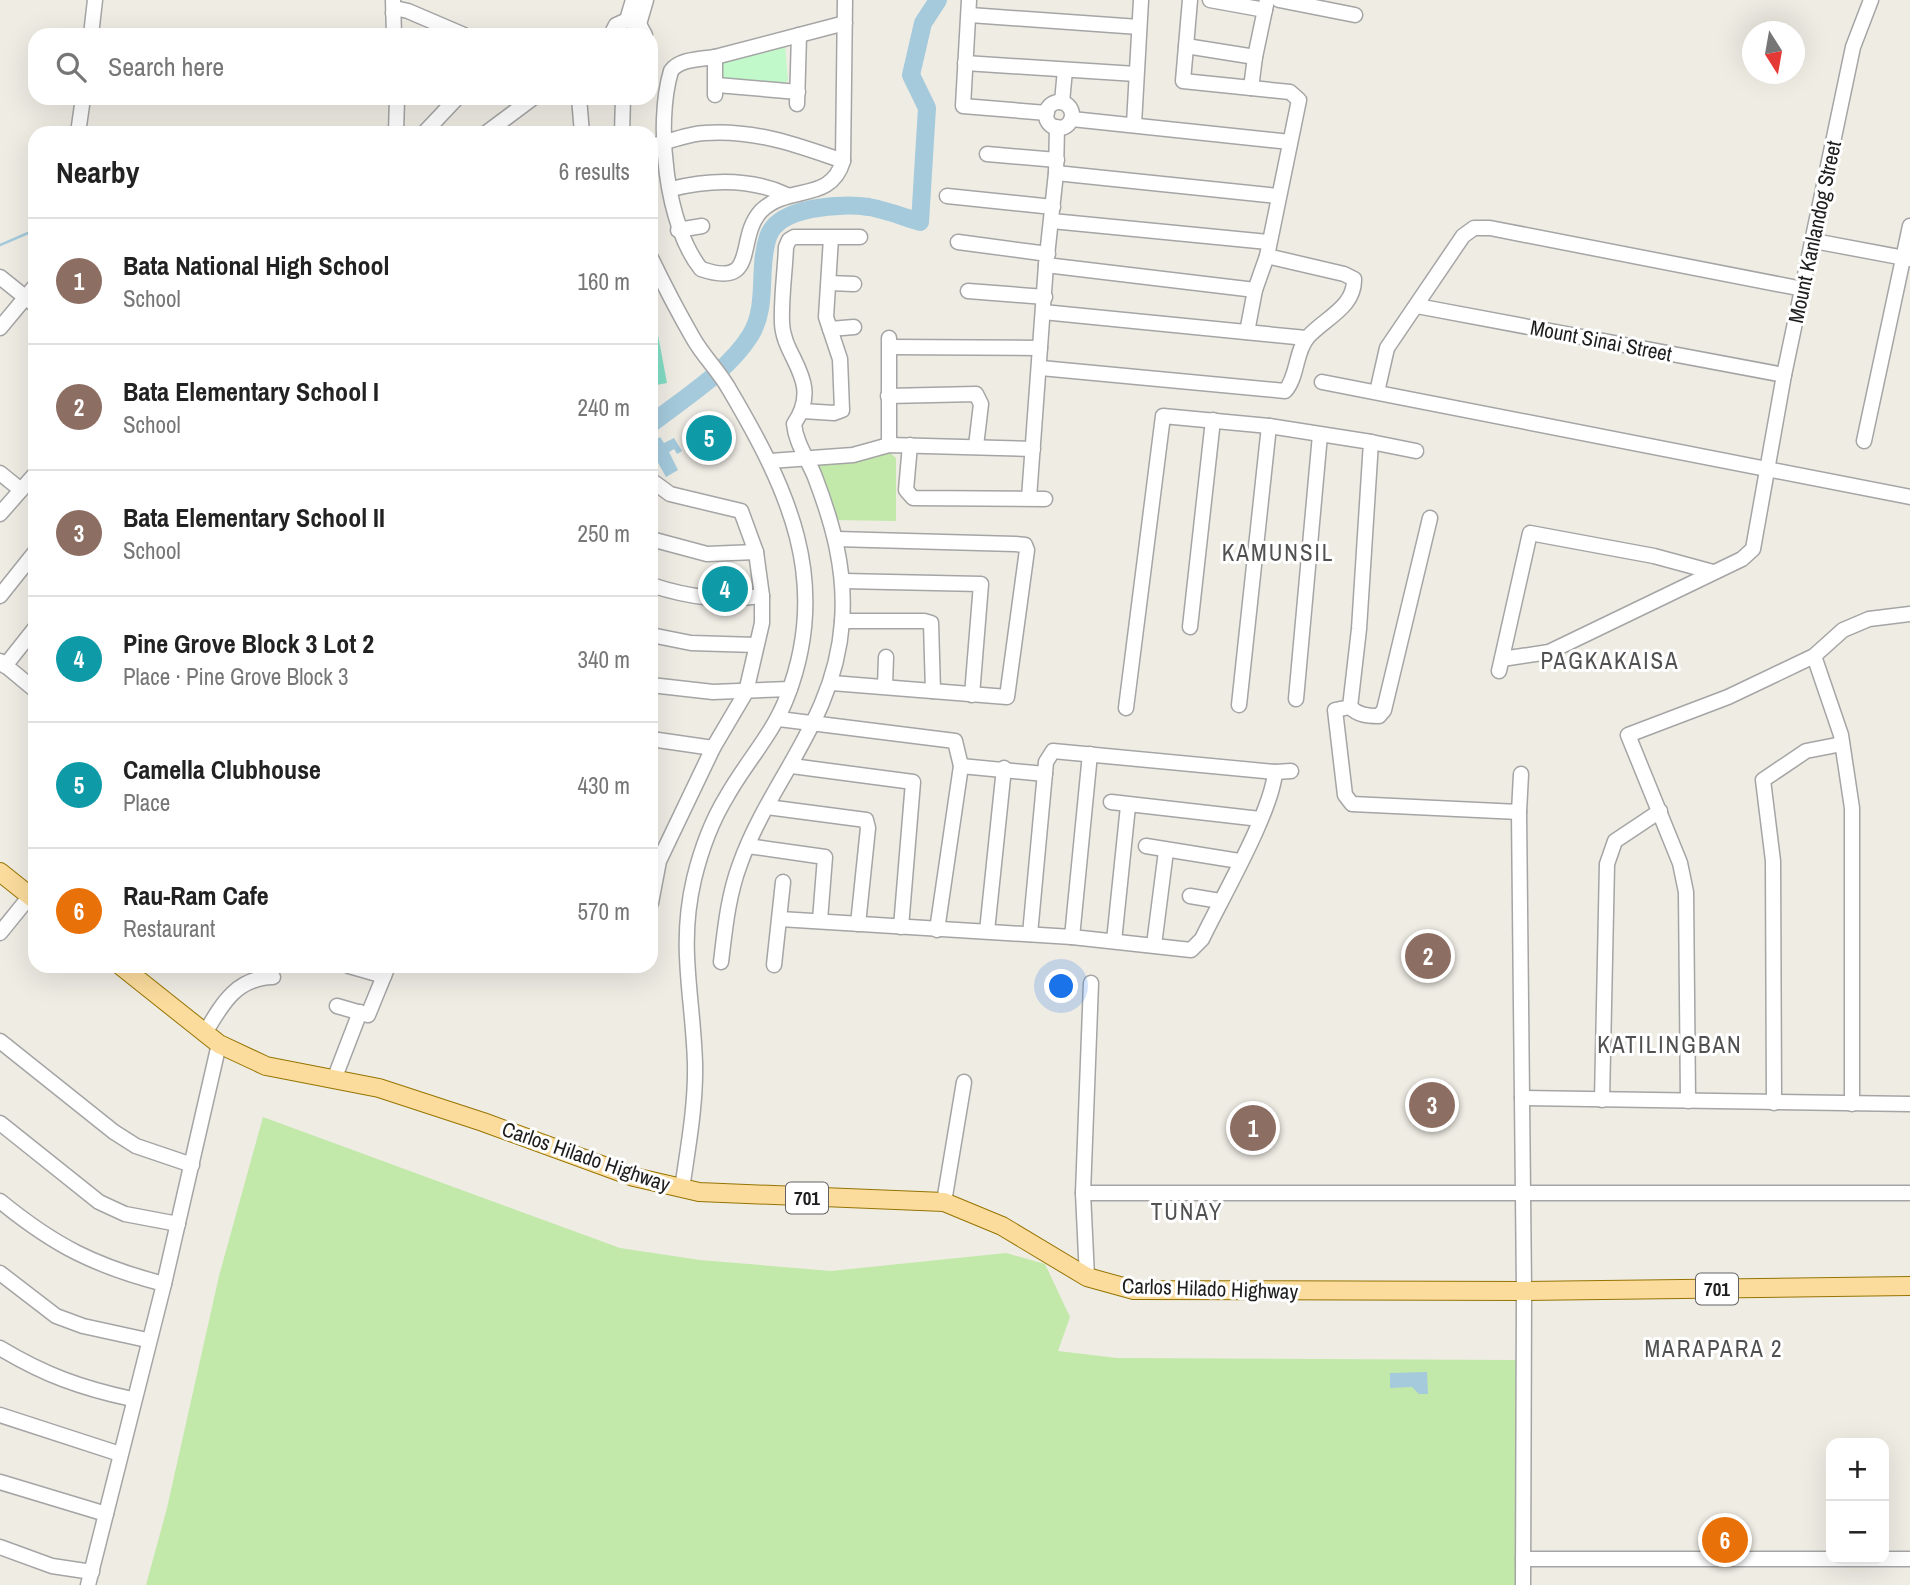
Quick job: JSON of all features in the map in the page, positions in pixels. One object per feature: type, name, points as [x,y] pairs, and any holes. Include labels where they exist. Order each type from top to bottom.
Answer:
[{"type":"main road","points":[[0,872],[28,895]]},
{"type":"main road","name":"Carlos Hilado Highway","points":[[130,973],[212,1039],[266,1066],[335,1077],[379,1088],[483,1122],[634,1177],[682,1189],[764,1197],[944,1202],[1002,1226],[1087,1277],[1133,1290],[1524,1292],[1910,1286]]},
{"type":"street","points":[[92,28],[95,0]]},
{"type":"street","points":[[633,0],[637,27]]},
{"type":"street","points":[[637,27],[646,0]]},
{"type":"street","points":[[658,147],[671,189],[678,230],[701,269],[732,273],[744,261],[749,232],[761,212],[787,195],[814,190],[835,181],[843,161],[845,0]]},
{"type":"street","points":[[1134,124],[1141,0]]},
{"type":"street","points":[[1190,0],[1183,81],[1290,92],[1300,100],[1247,332]]},
{"type":"street","points":[[1210,0],[1266,5],[1251,88]]},
{"type":"street","points":[[1279,0],[1355,15]]},
{"type":"street","name":"Mount Kanlandog Street","points":[[1713,572],[1742,559],[1753,549],[1766,466],[1853,47],[1871,0]]},
{"type":"street","points":[[394,28],[393,6],[447,28]]},
{"type":"street","points":[[1047,113],[964,106],[969,7],[1139,27]]},
{"type":"street","points":[[658,139],[674,66],[845,23]]},
{"type":"street","points":[[614,28],[616,25],[637,27]]},
{"type":"street","points":[[715,57],[716,90],[797,98],[799,35]]},
{"type":"street","points":[[1186,46],[1255,57]]},
{"type":"street","points":[[965,63],[1136,74]]},
{"type":"street","points":[[1062,102],[1065,70]]},
{"type":"street","points":[[1072,119],[1070,108],[1062,102],[1052,104],[1047,113],[1051,125],[1057,127],[1066,125],[1072,119],[1290,142]]},
{"type":"street","points":[[80,126],[82,105]]},
{"type":"street","points":[[396,126],[397,105]]},
{"type":"street","points":[[431,126],[450,105]]},
{"type":"street","points":[[495,126],[524,105]]},
{"type":"street","points":[[579,105],[581,126]]},
{"type":"street","points":[[622,126],[623,105]]},
{"type":"street","points":[[1029,498],[1041,368],[1047,259],[1057,167],[1057,127]]},
{"type":"street","points":[[658,144],[701,133],[734,133],[786,141],[843,161]]},
{"type":"street","points":[[987,154],[1057,167],[1278,197]]},
{"type":"street","points":[[671,189],[718,181],[762,184],[787,195]]},
{"type":"street","points":[[947,196],[1267,249],[1354,279],[1354,290],[1348,302],[1306,338],[1288,388],[1280,392],[1041,368]]},
{"type":"street","points":[[678,230],[702,226]]},
{"type":"street","points":[[1864,441],[1907,259],[1910,226]]},
{"type":"street","points":[[1377,391],[1387,348],[1462,236],[1474,228],[1490,228],[1803,289]]},
{"type":"street","points":[[721,962],[730,898],[748,846],[767,807],[792,766],[832,683],[842,621],[843,581],[836,539],[807,456],[797,443],[794,424],[803,411],[802,375],[785,340],[782,324],[786,247],[794,237],[860,237]]},
{"type":"street","points":[[803,411],[834,413],[842,410],[840,359],[826,317],[831,238]]},
{"type":"street","points":[[1814,241],[1907,259]]},
{"type":"street","points":[[958,242],[1047,259],[1255,290]]},
{"type":"street","points":[[658,271],[694,340],[723,379],[770,461],[793,516],[805,574],[805,629],[790,689],[779,719],[726,797],[704,843],[694,881],[684,934],[695,1066],[682,1189]]},
{"type":"street","points":[[0,277],[28,294]]},
{"type":"street","points":[[830,283],[854,284]]},
{"type":"street","points":[[968,291],[1044,304],[1306,338]]},
{"type":"street","points":[[0,328],[28,300]]},
{"type":"street","name":"Mount Sinai Street","points":[[1417,306],[1784,376]]},
{"type":"street","points":[[830,329],[854,327]]},
{"type":"street","points":[[889,445],[889,342],[1040,348]]},
{"type":"street","points":[[1322,382],[1766,466],[1910,497]]},
{"type":"street","points":[[888,396],[976,394],[981,404],[976,446]]},
{"type":"street","points":[[1126,708],[1160,420],[1166,415],[1269,426],[1416,451]]},
{"type":"street","points":[[1190,627],[1213,420]]},
{"type":"street","points":[[1239,705],[1269,426]]},
{"type":"street","points":[[1296,699],[1320,435]]},
{"type":"street","points":[[1350,707],[1359,629],[1371,442]]},
{"type":"street","points":[[770,461],[807,456],[853,455],[889,445],[1033,449]]},
{"type":"street","points":[[910,445],[906,490],[908,496],[1045,499]]},
{"type":"street","points":[[0,473],[21,490]]},
{"type":"street","points":[[0,514],[28,482]]},
{"type":"street","points":[[658,485],[670,494],[741,510],[756,552],[762,596],[762,624],[746,692],[713,748],[658,853]]},
{"type":"street","points":[[1430,518],[1384,710],[1379,716],[1370,716],[1350,707],[1335,710],[1347,802],[1519,812]]},
{"type":"street","points":[[1530,533],[1643,554],[1713,572],[1549,652],[1501,665],[1530,533]]},
{"type":"street","points":[[832,683],[1007,698],[1010,694],[1027,550],[1025,545],[836,539]]},
{"type":"street","points":[[658,541],[707,554],[756,552]]},
{"type":"street","points":[[0,596],[28,561]]},
{"type":"street","points":[[843,581],[981,584],[972,695]]},
{"type":"street","points":[[658,587],[678,594],[722,600],[762,596]]},
{"type":"street","points":[[1688,1101],[1686,892],[1680,863],[1628,735],[1728,697],[1814,656],[1843,630],[1868,619],[1910,614]]},
{"type":"street","points":[[842,621],[932,623],[933,691]]},
{"type":"street","points":[[28,636],[3,664],[28,684]]},
{"type":"street","points":[[658,636],[691,643],[756,645]]},
{"type":"street","points":[[1814,656],[1842,744],[1852,808],[1852,1104]]},
{"type":"street","points":[[885,686],[886,657]]},
{"type":"street","points":[[658,686],[682,690],[746,692],[790,689]]},
{"type":"street","points":[[779,719],[953,740],[961,766],[937,930]]},
{"type":"street","points":[[658,743],[713,748]]},
{"type":"street","points":[[1774,1103],[1773,861],[1763,780],[1806,751],[1842,744]]},
{"type":"street","points":[[1030,934],[1047,756],[1053,751],[1275,772],[1291,771]]},
{"type":"street","points":[[1072,937],[1090,754]]},
{"type":"street","points":[[792,766],[913,782],[901,928]]},
{"type":"street","points":[[961,766],[1045,774]]},
{"type":"street","points":[[987,931],[1004,768]]},
{"type":"street","points":[[780,919],[1030,934],[1195,948],[1260,819],[1271,792],[1275,772]]},
{"type":"street","points":[[1521,774],[1523,1585]]},
{"type":"street","points":[[1111,802],[1260,819]]},
{"type":"street","points":[[1114,941],[1128,806]]},
{"type":"street","points":[[767,807],[866,820],[868,828],[859,924]]},
{"type":"street","points":[[1602,1100],[1607,864],[1615,841],[1660,811]]},
{"type":"street","points":[[748,846],[825,857],[820,920]]},
{"type":"street","points":[[1146,846],[1239,861]]},
{"type":"street","points":[[1154,945],[1166,851]]},
{"type":"street","points":[[774,965],[783,882]]},
{"type":"street","points":[[1191,896],[1220,901]]},
{"type":"street","points":[[0,933],[28,902]]},
{"type":"street","points":[[337,1006],[368,1015],[373,1009],[385,973]]},
{"type":"street","points":[[0,1547],[90,1578],[132,1399],[164,1284],[192,1165],[212,1039],[237,987],[248,980],[274,977]]},
{"type":"street","points":[[1087,1277],[1083,1193],[1091,983]]},
{"type":"street","points":[[335,1077],[360,1012]]},
{"type":"street","points":[[0,1041],[114,1132],[136,1146],[192,1165]]},
{"type":"street","points":[[944,1202],[964,1082]]},
{"type":"street","points":[[1522,1098],[1910,1104]]},
{"type":"street","points":[[0,1123],[99,1202],[125,1214],[178,1224]]},
{"type":"street","points":[[1083,1193],[1910,1194]]},
{"type":"street","points":[[0,1201],[38,1232],[88,1261],[164,1284]]},
{"type":"street","points":[[0,1273],[56,1316],[83,1326],[147,1340]]},
{"type":"street","points":[[0,1348],[40,1372],[82,1388],[132,1399]]},
{"type":"street","points":[[0,1415],[120,1454]]},
{"type":"street","points":[[0,1482],[106,1514]]},
{"type":"street","points":[[1523,1559],[1910,1559]]},
{"type":"green space","points":[[785,44],[788,80],[782,86],[720,80],[718,62]]},
{"type":"green space","points":[[658,335],[667,383],[658,385]]},
{"type":"green space","points":[[888,451],[896,458],[896,521],[831,520],[816,471],[817,464],[857,462]]},
{"type":"green space","points":[[263,1117],[620,1248],[700,1260],[831,1271],[1006,1253],[1045,1264],[1070,1317],[1058,1351],[1117,1358],[1519,1360],[1519,1585],[146,1585],[167,1508],[219,1276]]},
{"type":"water","points":[[660,437],[664,443],[674,438],[682,451],[677,454],[674,449],[669,452],[678,470],[666,477],[658,463]]},
{"type":"water","points":[[1427,1372],[1428,1394],[1419,1394],[1412,1387],[1390,1388],[1390,1373]]},
{"type":"waterway","points":[[658,419],[717,373],[750,336],[759,312],[768,237],[774,227],[784,219],[812,209],[857,206],[882,210],[920,222],[927,108],[911,75],[923,23],[938,0]]},
{"type":"waterway","points":[[0,245],[28,233]]},
{"type":"place","name":"Camella Clubhouse","points":[[709,438]]},
{"type":"place","name":"Pine Grove Block 3 Lot 2","points":[[725,589]]},
{"type":"place","name":"Bata Elementary School I","points":[[1428,956]]},
{"type":"place","name":"Bata Elementary School II","points":[[1432,1105]]},
{"type":"place","name":"Bata National High School","points":[[1253,1128]]},
{"type":"place","name":"Rau-Ram Cafe","points":[[1725,1540]]},
{"type":"district","name":"KAMUNSIL","points":[[1278,553]]},
{"type":"district","name":"PAGKAKAISA","points":[[1610,661]]},
{"type":"district","name":"KATILINGBAN","points":[[1670,1045]]},
{"type":"district","name":"TUNAY","points":[[1187,1212]]},
{"type":"district","name":"MARAPARA 2","points":[[1714,1349]]}]
